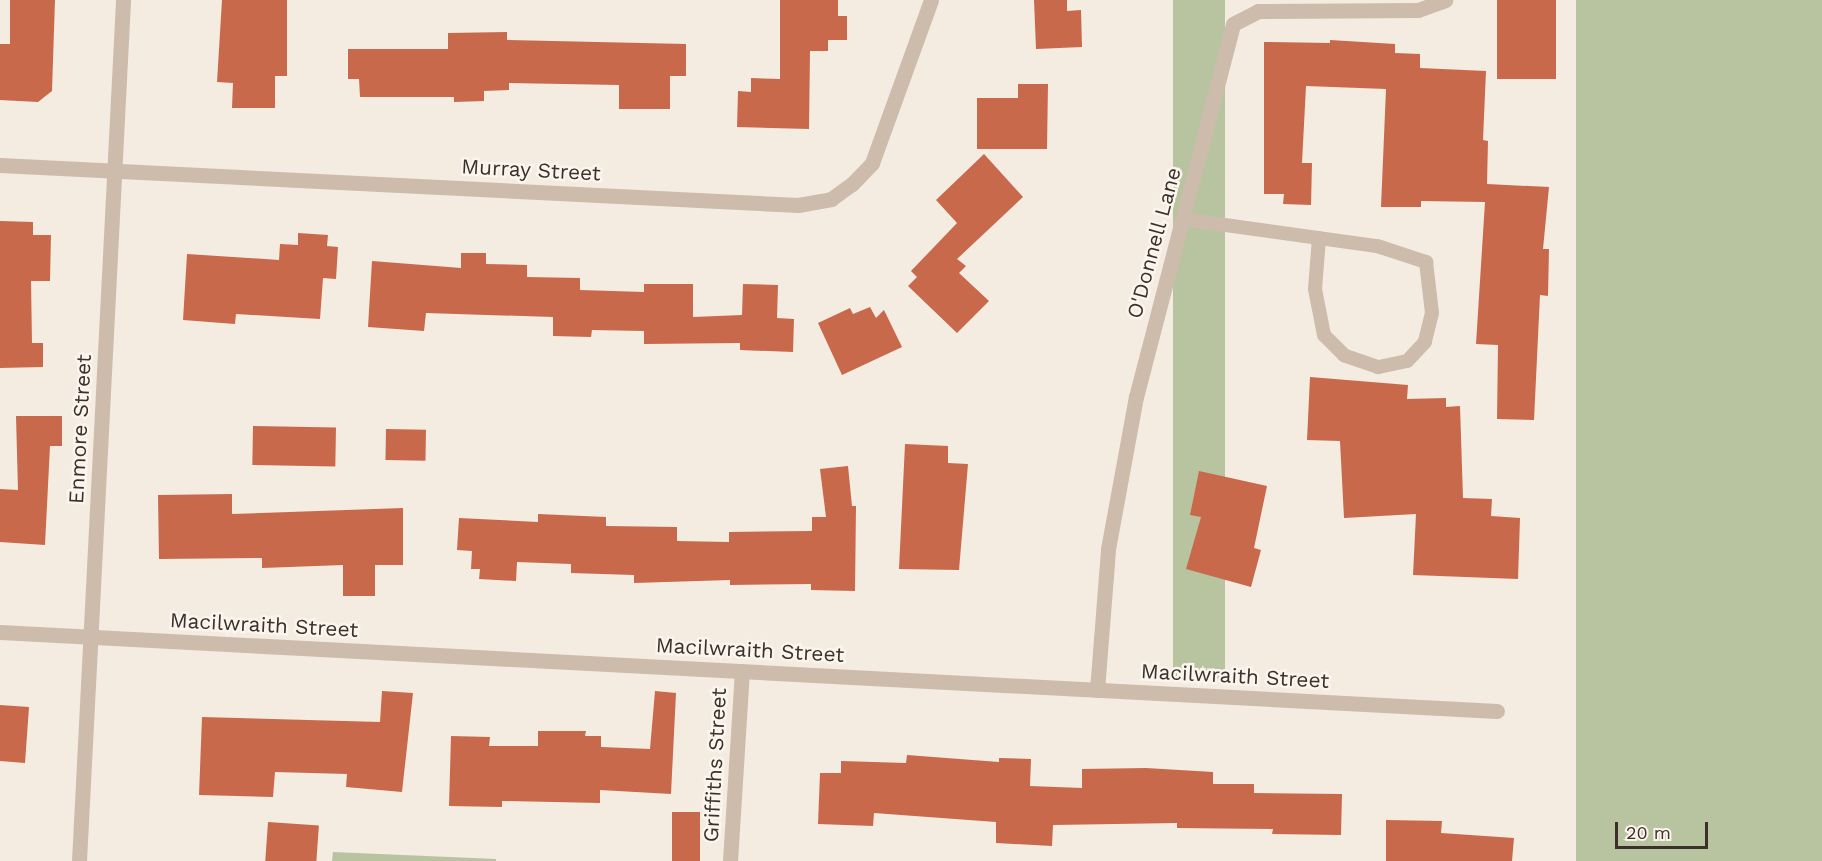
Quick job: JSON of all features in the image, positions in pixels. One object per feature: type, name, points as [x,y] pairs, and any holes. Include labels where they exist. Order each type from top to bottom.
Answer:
[{"type":"street","name":"Enmore Street","points":[[79,861],[88,637],[116,170],[123,0]]},
{"type":"street","name":"Murray Street","points":[[0,165],[798,205],[831,199],[852,184],[872,163],[931,0]]},
{"type":"street","name":"O'Donnell Lane","points":[[1097,690],[1104,581],[1113,512],[1139,386],[1233,24],[1257,11],[1418,10],[1444,0]]},
{"type":"street","name":"Macilwraith Street","points":[[0,632],[1497,711]]},
{"type":"street","name":"Griffiths Street","points":[[730,861],[742,671]]},
{"type":"lane","points":[[1182,219],[1377,246],[1426,262],[1432,313],[1425,342],[1407,361],[1378,367],[1344,355],[1324,335],[1315,289],[1319,238]]},
{"type":"green space","points":[[1173,0],[1225,0],[1225,679],[1173,679]]},
{"type":"green space","points":[[1576,0],[1822,0],[1822,861],[1576,861]]},
{"type":"green space","points":[[333,852],[496,859],[496,861],[332,861]]},
{"type":"building","points":[[10,0],[55,0],[52,91],[38,102],[0,100],[0,44],[10,44]]},
{"type":"building","points":[[222,0],[287,0],[287,76],[275,76],[275,108],[232,108],[233,83],[217,82]]},
{"type":"building","points":[[780,0],[838,0],[838,16],[847,16],[847,40],[828,40],[828,51],[810,51],[809,129],[737,127],[738,91],[751,92],[751,78],[780,79]]},
{"type":"building","points":[[1034,0],[1067,0],[1067,11],[1081,10],[1082,47],[1036,49]]},
{"type":"building","points":[[1497,0],[1556,0],[1556,79],[1497,79]]},
{"type":"building","points":[[507,32],[507,40],[686,44],[686,76],[670,76],[670,109],[619,109],[619,85],[509,83],[509,90],[484,91],[484,101],[454,102],[454,97],[360,97],[359,79],[348,79],[348,49],[448,49],[448,33]]},
{"type":"building","points":[[1330,40],[1395,44],[1395,53],[1420,54],[1420,68],[1486,71],[1483,140],[1488,141],[1487,184],[1549,187],[1543,249],[1549,249],[1548,296],[1540,295],[1534,420],[1497,419],[1498,345],[1476,344],[1485,202],[1421,201],[1421,207],[1381,207],[1386,89],[1306,86],[1302,163],[1312,163],[1311,205],[1283,204],[1284,194],[1264,194],[1264,42],[1330,43]]},
{"type":"building","points":[[1018,84],[1048,84],[1047,149],[977,149],[977,98],[1018,98]]},
{"type":"building","points":[[984,154],[1023,197],[957,259],[966,266],[959,273],[989,301],[957,333],[908,286],[917,277],[911,271],[957,223],[936,200]]},
{"type":"building","points":[[0,221],[33,222],[33,235],[51,235],[50,281],[31,281],[32,343],[43,343],[43,367],[0,368]]},
{"type":"building","points":[[298,233],[328,235],[327,246],[338,247],[336,279],[323,278],[320,319],[236,314],[235,324],[183,320],[187,254],[279,260],[280,244],[298,245]]},
{"type":"building","points":[[461,253],[486,253],[486,264],[527,265],[527,277],[580,278],[580,290],[644,292],[644,284],[693,284],[693,317],[742,315],[743,284],[778,285],[777,318],[794,319],[793,352],[740,350],[740,343],[644,344],[644,331],[592,330],[591,337],[553,336],[553,317],[426,313],[424,331],[368,327],[372,261],[461,268]]},
{"type":"building","points":[[870,307],[876,318],[884,310],[902,347],[842,375],[818,323],[850,308],[853,314]]},
{"type":"building","points":[[1310,377],[1408,385],[1407,399],[1446,398],[1446,407],[1460,406],[1463,498],[1492,499],[1491,516],[1520,518],[1518,579],[1413,575],[1416,514],[1344,518],[1340,441],[1307,440]]},
{"type":"building","points":[[16,416],[62,416],[62,446],[50,446],[45,545],[0,542],[0,489],[18,490]]},
{"type":"building","points":[[253,426],[336,427],[335,466],[252,465]]},
{"type":"building","points":[[386,429],[426,430],[425,461],[385,460]]},
{"type":"building","points":[[905,444],[948,446],[948,463],[968,464],[959,570],[899,569]]},
{"type":"building","points":[[848,466],[852,506],[856,506],[855,591],[811,590],[811,584],[730,585],[730,580],[634,583],[634,575],[571,573],[571,564],[517,562],[516,581],[479,579],[480,569],[471,569],[472,551],[457,550],[459,518],[538,522],[538,514],[606,517],[606,526],[677,527],[677,541],[729,542],[729,532],[812,531],[812,517],[826,517],[820,469]]},
{"type":"building","points":[[1199,471],[1267,486],[1254,548],[1261,550],[1251,587],[1186,569],[1201,517],[1190,515]]},
{"type":"building","points":[[232,494],[232,514],[403,508],[403,565],[375,565],[375,596],[343,596],[343,565],[262,568],[262,558],[159,559],[158,495]]},
{"type":"building","points":[[382,691],[413,693],[402,792],[346,787],[347,774],[275,772],[273,797],[199,795],[202,717],[380,722]]},
{"type":"building","points":[[655,691],[676,693],[671,794],[600,790],[600,803],[502,801],[502,807],[449,806],[451,736],[490,737],[489,746],[538,746],[538,731],[586,731],[585,736],[601,736],[601,747],[650,749]]},
{"type":"building","points":[[0,705],[29,707],[25,763],[0,761]]},
{"type":"building","points":[[907,755],[999,762],[999,758],[1031,759],[1030,786],[1082,788],[1082,769],[1146,768],[1213,772],[1213,784],[1254,784],[1254,793],[1342,794],[1341,835],[1272,834],[1273,829],[1177,828],[1177,823],[1053,825],[1052,846],[996,843],[996,822],[874,813],[873,826],[818,824],[820,773],[841,773],[841,761],[906,763]]},
{"type":"building","points":[[672,812],[700,812],[700,861],[672,861]]},
{"type":"building","points":[[1386,820],[1442,821],[1441,833],[1514,838],[1512,861],[1386,861]]},
{"type":"building","points":[[268,822],[319,826],[316,861],[265,861]]}]
